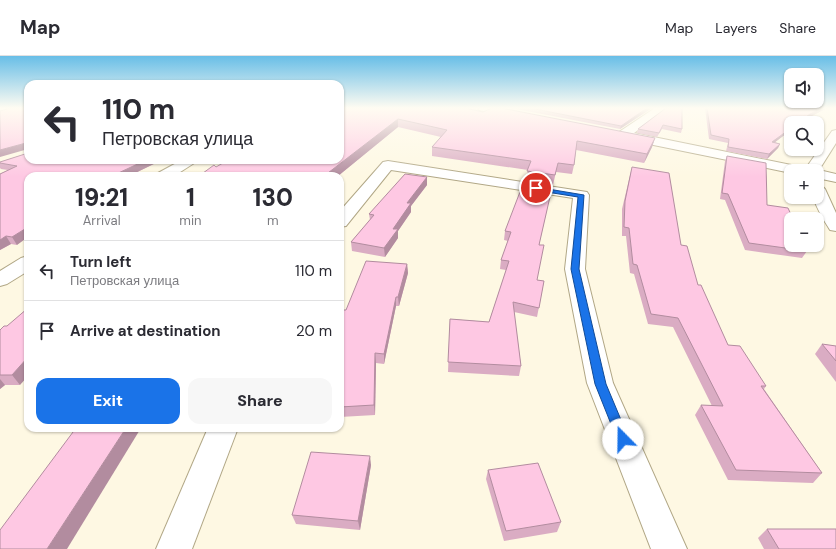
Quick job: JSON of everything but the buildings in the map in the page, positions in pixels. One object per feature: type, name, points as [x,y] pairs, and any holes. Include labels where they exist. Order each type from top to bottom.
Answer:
[{"type":"street","points":[[624,131],[619,134],[784,167]]},
{"type":"street","points":[[816,164],[836,134]]},
{"type":"street","points":[[170,172],[185,164]]},
{"type":"street","points":[[344,217],[388,165],[581,195],[575,269],[600,384],[669,549]]},
{"type":"street","points":[[824,175],[836,178]]},
{"type":"street","points":[[823,204],[836,226]]},
{"type":"street","points":[[0,280],[24,265]]},
{"type":"street","points":[[174,549],[221,432]]},
{"type":"route","points":[[536,188],[581,195],[575,269],[600,384],[623,439]]}]
